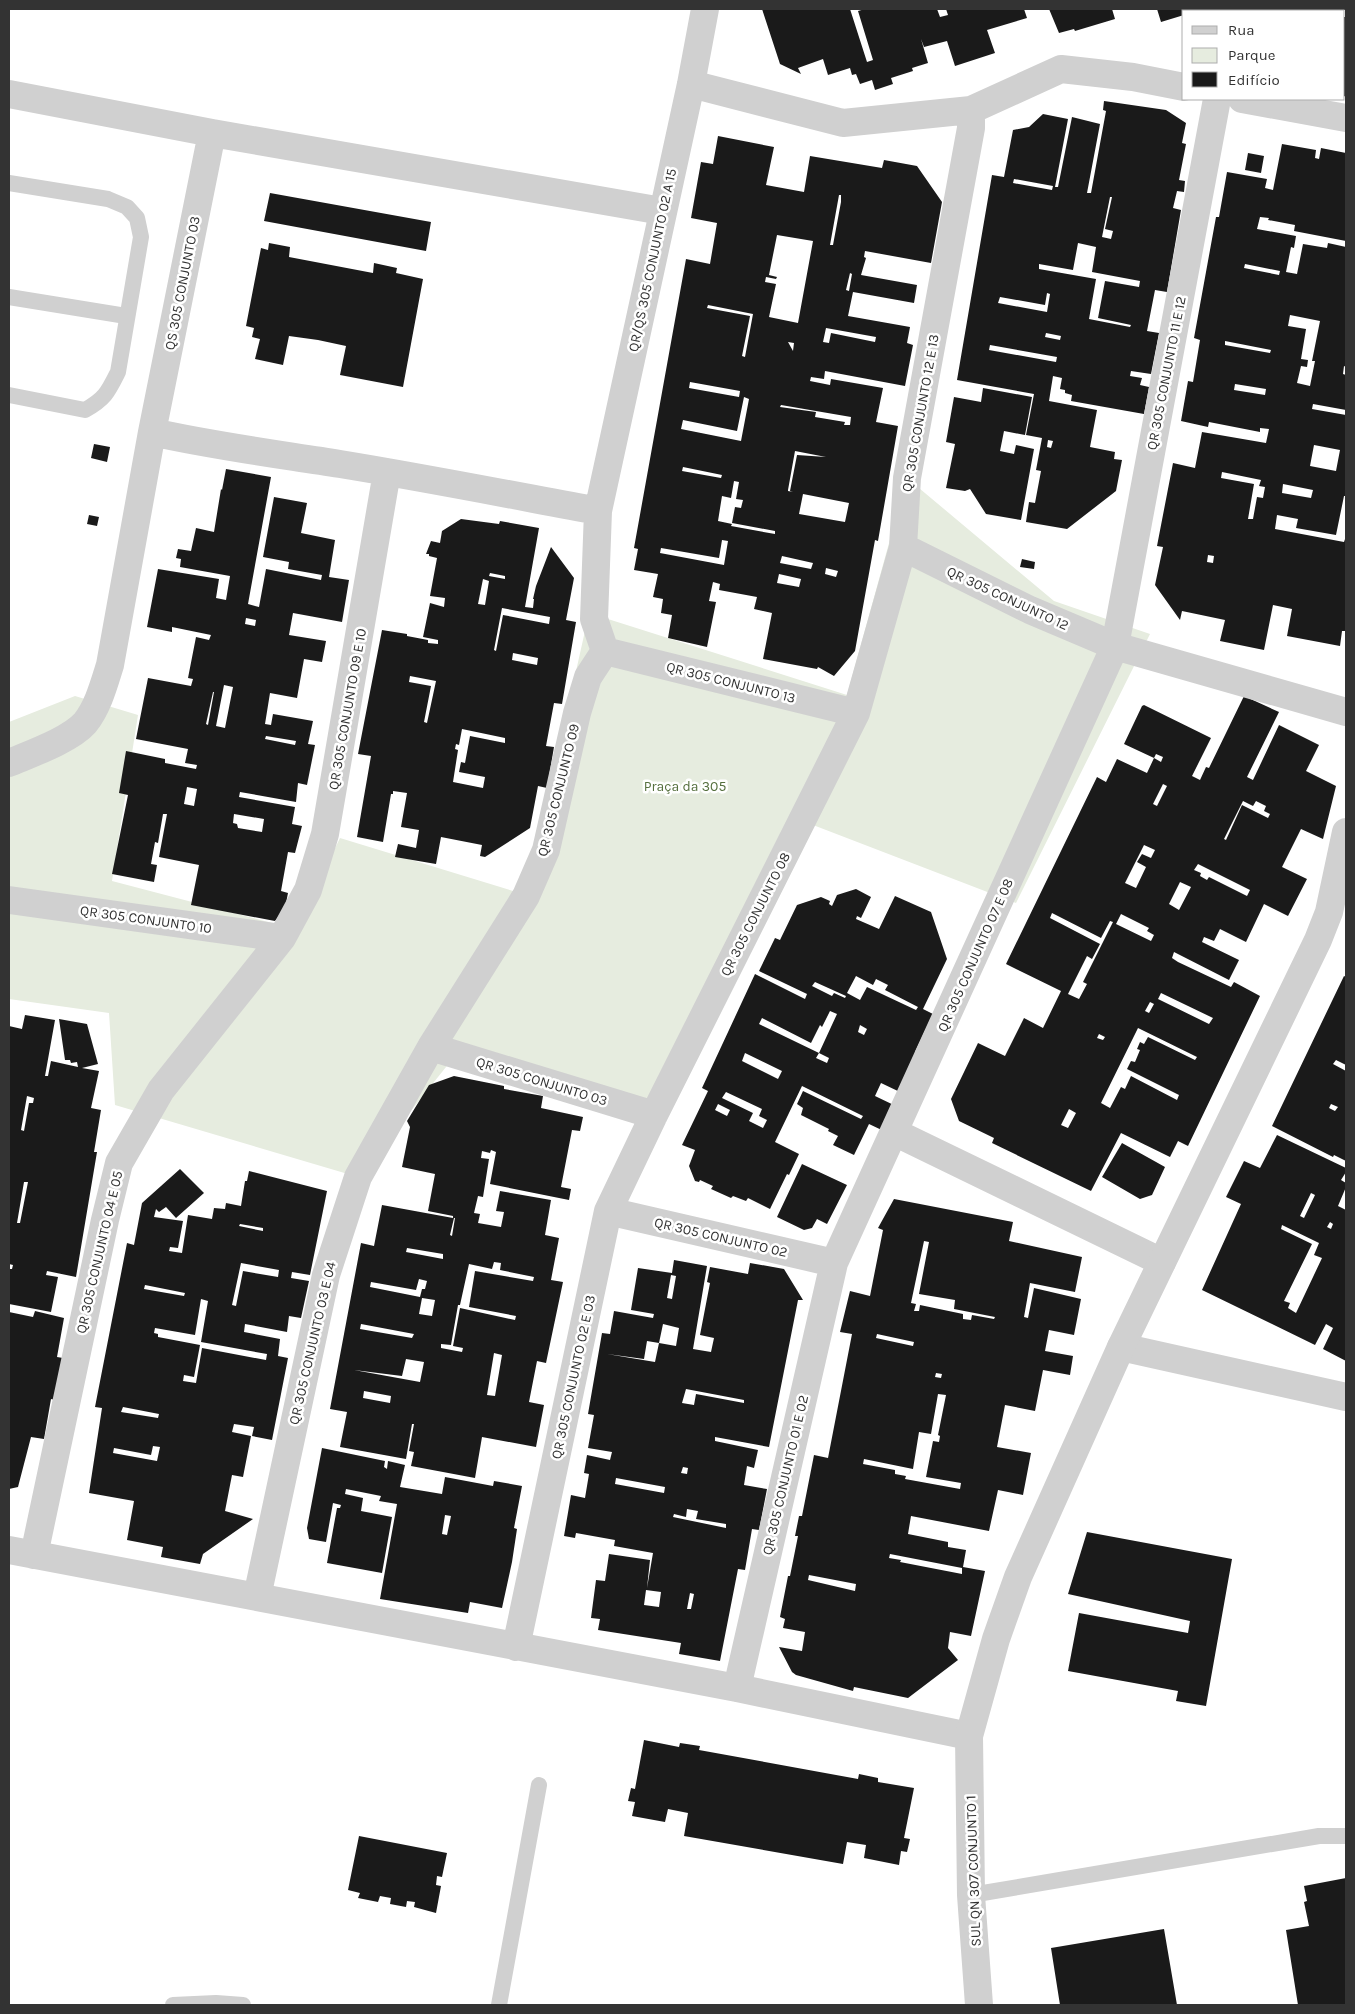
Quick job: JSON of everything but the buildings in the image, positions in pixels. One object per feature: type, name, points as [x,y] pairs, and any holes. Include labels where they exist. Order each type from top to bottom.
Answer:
[{"type":"street","name":"QR/QS 305 CONJUNTO 02 A 15","points":[[598,511],[691,84],[705,9]]},
{"type":"street","points":[[691,84],[843,123],[971,110],[1061,69],[1133,77],[1182,87]]},
{"type":"street","points":[[9,94],[212,133],[662,211]]},
{"type":"street","name":"QR 305 CONJUNTO 11 E 12","points":[[1115,646],[1217,100]]},
{"type":"street","points":[[1247,100],[1346,118]]},
{"type":"street","name":"QR 305 CONJUNTO 12 E 13","points":[[856,713],[903,547],[907,478],[971,128],[971,110]]},
{"type":"street","name":"QS 305 CONJUNTO 03","points":[[9,763],[62,740],[85,723],[101,694],[110,666],[152,432],[212,133]]},
{"type":"street","points":[[152,432],[200,443],[246,448],[387,472],[598,511],[594,619],[605,650]]},
{"type":"street","name":"QR 305 CONJUNTO 09 E 10","points":[[282,938],[308,890],[326,834],[387,472]]},
{"type":"street","name":"QR 305 CONJUNTO 12","points":[[903,547],[1030,610],[1115,646],[1346,712]]},
{"type":"street","name":"QR 305 CONJUNTO 07 E 08","points":[[834,1263],[1115,646]]},
{"type":"street","name":"QR 305 CONJUNTO 13","points":[[605,650],[856,713]]},
{"type":"street","name":"QR 305 CONJUNTO 09","points":[[430,1047],[526,896],[546,850],[577,713],[588,677],[605,650]]},
{"type":"street","name":"QR 305 CONJUNTO 08","points":[[654,1115],[856,713]]},
{"type":"street","name":"SUL QN 307 CONJUNTO 1","points":[[978,2005],[971,1895],[970,1736],[996,1639],[1018,1578],[1121,1347],[1318,940],[1341,878],[1346,832]]},
{"type":"street","name":"QR 305 CONJUNTO 10","points":[[9,900],[282,938]]},
{"type":"street","name":"QR 305 CONJUNTO 04 E 05","points":[[22,1553],[119,1163],[161,1090],[282,938]]},
{"type":"street","name":"QR 305 CONJUNTO 03","points":[[430,1047],[654,1115]]},
{"type":"street","name":"QR 305 CONJUNTO 03 E 04","points":[[257,1597],[326,1275],[358,1177],[430,1047]]},
{"type":"street","name":"QR 305 CONJUNTO 02 E 03","points":[[516,1647],[608,1211],[654,1115]]},
{"type":"street","points":[[894,1132],[1162,1262]]},
{"type":"street","name":"QR 305 CONJUNTO 02","points":[[608,1211],[834,1263]]},
{"type":"street","name":"QR 305 CONJUNTO 01 E 02","points":[[737,1688],[834,1263]]},
{"type":"street","points":[[1121,1347],[1346,1397]]},
{"type":"street","points":[[22,1553],[737,1688],[970,1736]]},
{"type":"lane","points":[[9,183],[108,199],[127,207],[137,218],[141,237],[126,316],[118,372],[109,390],[100,402],[85,410],[9,395]]},
{"type":"lane","points":[[9,297],[126,316]]},
{"type":"lane","points":[[499,2005],[539,1785]]},
{"type":"lane","points":[[971,1895],[1319,1836],[1346,1836]]},
{"type":"lane","points":[[172,2005],[216,2003],[243,2005]]},
{"type":"green space","name":"Praça da 305","points":[[907,478],[1054,601],[1150,634],[1016,903],[813,825],[664,1124],[450,1062],[358,1177],[115,1105],[109,1013],[9,999],[9,722],[75,696],[138,715],[112,881],[295,929],[340,838],[526,895],[589,613],[847,695]]}]
